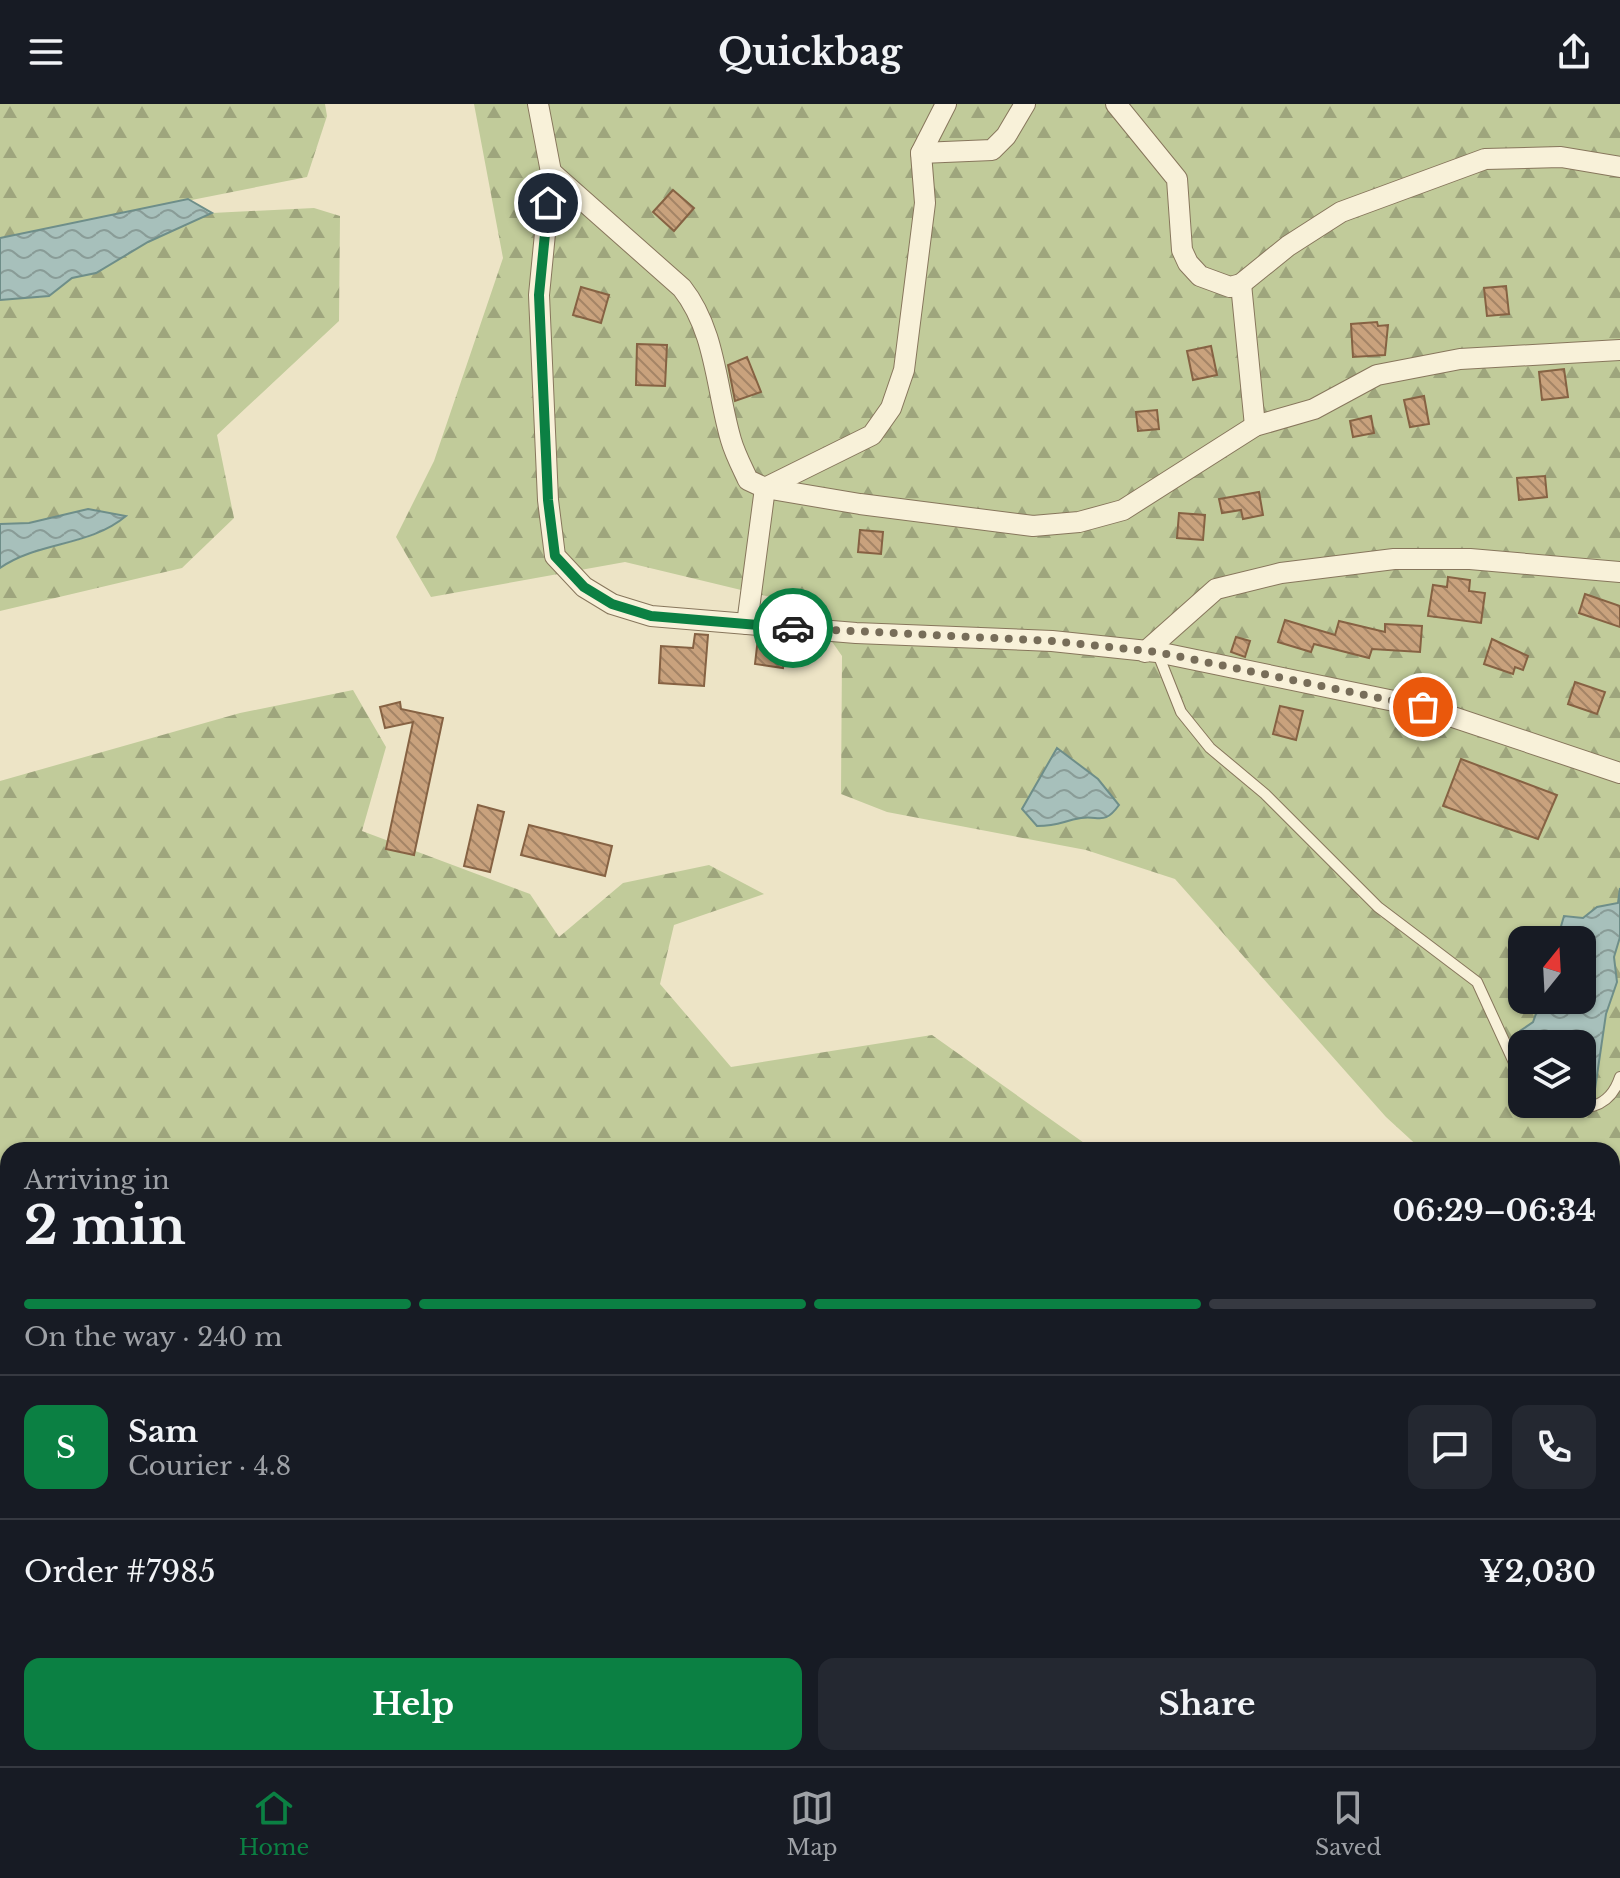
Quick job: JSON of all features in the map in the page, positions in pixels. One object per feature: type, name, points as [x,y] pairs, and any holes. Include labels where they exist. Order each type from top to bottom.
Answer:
[{"type":"street","points":[[538,104],[551,172],[539,295],[548,500],[555,556],[584,587],[612,604],[651,616],[1052,641],[1151,652],[1423,707],[1620,773]]},
{"type":"street","points":[[765,488],[872,435],[891,408],[904,370],[925,203],[921,153],[946,104]]},
{"type":"street","points":[[921,153],[992,150],[1006,136],[1025,104]]},
{"type":"street","points":[[1116,104],[1177,179],[1182,250],[1188,263],[1200,276],[1216,285],[1230,287],[1241,284],[1288,246],[1341,212],[1485,159],[1561,157],[1620,167]]},
{"type":"street","points":[[551,172],[682,288],[696,306],[714,360],[731,441],[748,480],[765,488],[1033,526],[1079,522],[1123,510],[1255,426],[1314,409],[1377,375],[1460,359],[1620,350]]},
{"type":"street","points":[[1241,284],[1255,426]]},
{"type":"street","points":[[747,624],[765,488]]},
{"type":"street","points":[[1151,652],[1216,589],[1281,573],[1394,559],[1454,559],[1620,572]]},
{"type":"lane","points":[[1151,652],[1181,712],[1210,748],[1265,794],[1378,907],[1477,982],[1508,1050]]},
{"type":"lane","points":[[1596,1107],[1616,1090],[1620,1077]]},
{"type":"green space","points":[[0,104],[325,104],[327,116],[307,177],[0,238]]},
{"type":"green space","points":[[474,104],[1620,104],[1620,1142],[1413,1142],[1386,1117],[1175,879],[1086,850],[887,812],[841,794],[842,656],[807,606],[625,562],[431,597],[396,537],[434,461],[503,258]]},
{"type":"green space","points":[[314,208],[340,216],[339,321],[217,435],[234,518],[182,568],[0,611],[0,568],[31,553],[96,534],[125,517],[88,509],[29,524],[0,524],[0,300],[49,296],[72,278],[96,273],[148,242],[212,213]]},
{"type":"green space","points":[[353,690],[386,747],[362,831],[530,894],[559,937],[623,883],[709,865],[764,894],[674,925],[660,984],[731,1067],[932,1035],[1083,1142],[0,1142],[0,781],[240,713]]},
{"type":"water","points":[[188,199],[212,213],[148,242],[96,273],[72,278],[49,296],[0,300],[0,238]]},
{"type":"water","points":[[88,509],[126,516],[96,533],[31,553],[0,568],[0,524],[29,523]]},
{"type":"water","points":[[1057,748],[1098,779],[1119,805],[1105,818],[1087,817],[1037,826],[1022,809]]},
{"type":"water","points":[[1620,888],[1620,937],[1614,957],[1617,982],[1606,1014],[1596,1082],[1596,1030],[1521,1030],[1533,1022],[1536,1014],[1596,1014],[1596,926],[1561,926],[1564,916],[1583,918],[1597,907],[1618,903]]},
{"type":"building","points":[[673,190],[694,208],[674,231],[653,212]]},
{"type":"building","points":[[1506,286],[1509,314],[1487,316],[1484,288]]},
{"type":"building","points":[[581,287],[609,295],[601,323],[573,315]]},
{"type":"building","points":[[1377,322],[1378,326],[1388,325],[1385,355],[1353,357],[1351,324]]},
{"type":"building","points":[[637,344],[667,345],[665,386],[636,385]]},
{"type":"building","points":[[1211,346],[1217,375],[1193,380],[1187,351]]},
{"type":"building","points":[[747,357],[761,392],[735,401],[728,365]]},
{"type":"building","points":[[1564,369],[1568,397],[1542,400],[1539,372]]},
{"type":"building","points":[[1424,396],[1429,424],[1410,427],[1404,400]]},
{"type":"building","points":[[1157,410],[1159,429],[1138,431],[1136,412]]},
{"type":"building","points":[[1371,416],[1374,433],[1353,437],[1350,421]]},
{"type":"building","points":[[1545,476],[1547,497],[1519,500],[1517,478]]},
{"type":"building","points":[[1259,492],[1263,515],[1243,519],[1241,510],[1222,513],[1219,499]]},
{"type":"building","points":[[1179,513],[1205,515],[1203,540],[1177,538]]},
{"type":"building","points":[[860,530],[883,532],[881,554],[858,552]]},
{"type":"building","points":[[1448,577],[1470,580],[1469,591],[1485,593],[1481,623],[1428,616],[1433,585],[1447,587]]},
{"type":"building","points":[[1585,594],[1620,606],[1620,627],[1579,613]]},
{"type":"building","points":[[1285,620],[1335,635],[1339,621],[1385,632],[1385,624],[1422,626],[1420,652],[1372,649],[1369,658],[1314,644],[1311,652],[1278,642]]},
{"type":"building","points":[[695,634],[708,635],[704,686],[659,683],[661,646],[693,648]]},
{"type":"building","points":[[1236,637],[1250,641],[1245,657],[1231,652]]},
{"type":"building","points":[[758,638],[787,641],[783,668],[755,664]]},
{"type":"building","points":[[1492,639],[1528,656],[1523,670],[1515,667],[1513,674],[1484,664]]},
{"type":"building","points":[[1575,682],[1605,692],[1597,714],[1568,704]]},
{"type":"building","points":[[400,702],[401,709],[443,718],[414,855],[386,849],[413,722],[385,728],[380,707]]},
{"type":"building","points":[[1280,706],[1303,711],[1296,740],[1273,734]]},
{"type":"building","points":[[1461,759],[1557,795],[1538,839],[1443,806]]},
{"type":"building","points":[[478,805],[504,812],[490,872],[464,866]]},
{"type":"building","points":[[529,825],[612,846],[605,876],[521,855]]},
{"type":"way so far","points":[[793,628],[1052,641],[1157,652],[1266,672],[1423,707]]},
{"type":"route","points":[[548,203],[539,295],[548,500],[555,556],[584,587],[612,604],[651,616],[793,628]]}]
